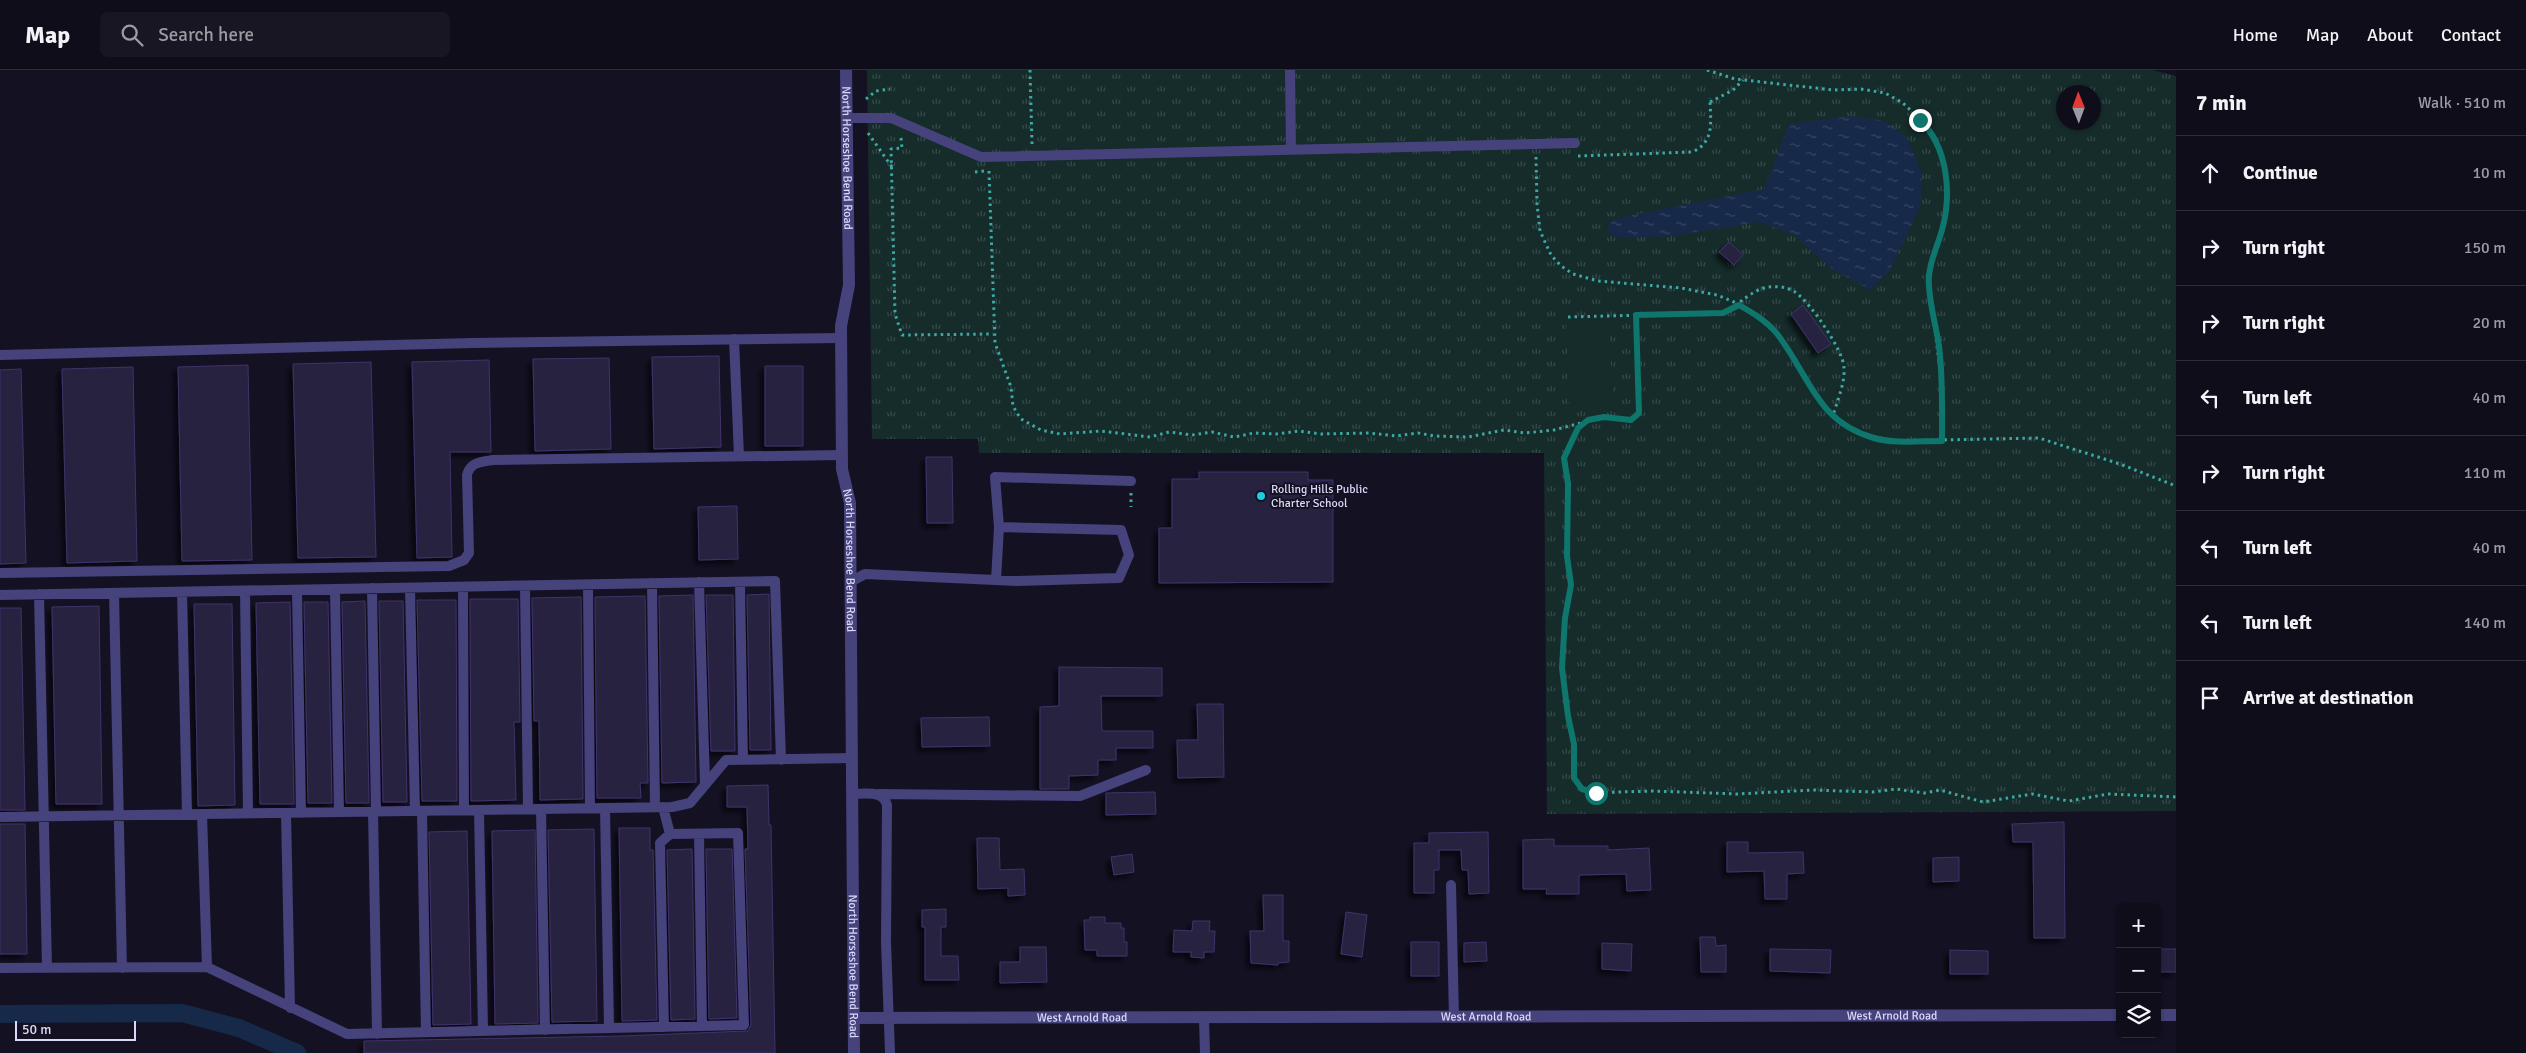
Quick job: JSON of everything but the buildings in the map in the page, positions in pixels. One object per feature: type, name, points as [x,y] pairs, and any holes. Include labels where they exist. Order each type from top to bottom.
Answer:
[{"type":"street","name":"North Horseshoe Bend Road","points":[[846,70],[849,285],[841,326],[842,469],[850,503],[854,1053]]},
{"type":"street","name":"West Arnold Road","points":[[854,1018],[1204,1019],[2116,1015]]},
{"type":"street","points":[[2161,1015],[2176,1015]]},
{"type":"lane","points":[[1290,70],[1291,150]]},
{"type":"lane","points":[[846,118],[891,118],[982,157],[1575,143]]},
{"type":"lane","points":[[0,355],[472,343],[841,338]]},
{"type":"lane","points":[[734,340],[739,456]]},
{"type":"lane","points":[[0,573],[449,566],[464,560],[469,553],[467,475],[468,468],[476,462],[493,460],[842,455]]},
{"type":"lane","points":[[996,580],[999,527],[995,477],[1130,481]]},
{"type":"lane","points":[[850,582],[865,574],[996,580],[1119,578],[1129,555],[1121,530],[999,527]]},
{"type":"lane","points":[[0,595],[775,581],[781,760]]},
{"type":"lane","points":[[699,582],[705,783]]},
{"type":"lane","points":[[740,582],[743,760]]},
{"type":"lane","points":[[652,583],[659,807],[670,834]]},
{"type":"lane","points":[[588,585],[590,808]]},
{"type":"lane","points":[[525,586],[528,809]]},
{"type":"lane","points":[[463,587],[464,810]]},
{"type":"lane","points":[[372,588],[377,1034]]},
{"type":"lane","points":[[410,588],[426,1032]]},
{"type":"lane","points":[[335,589],[339,812]]},
{"type":"lane","points":[[297,590],[301,813]]},
{"type":"lane","points":[[245,591],[248,813]]},
{"type":"lane","points":[[182,592],[187,814]]},
{"type":"lane","points":[[114,593],[122,968]]},
{"type":"lane","points":[[39,594],[46,968]]},
{"type":"lane","points":[[0,817],[659,807],[690,803],[726,760],[852,758]]},
{"type":"lane","points":[[852,794],[930,793],[1051,797],[1080,796],[1146,770]]},
{"type":"lane","points":[[879,794],[888,805],[886,942],[890,1053]]},
{"type":"lane","points":[[605,808],[609,1028]]},
{"type":"lane","points":[[541,809],[545,1030]]},
{"type":"lane","points":[[479,810],[483,1031]]},
{"type":"lane","points":[[286,813],[290,1008]]},
{"type":"lane","points":[[202,814],[207,967]]},
{"type":"lane","points":[[0,968],[207,967],[347,1034],[377,1034],[426,1032],[545,1030],[744,1025],[738,833],[670,834],[660,843],[664,1027]]},
{"type":"lane","points":[[699,834],[702,1026]]},
{"type":"lane","points":[[1451,885],[1454,1018]]},
{"type":"lane","points":[[1204,1019],[1205,1053]]},
{"type":"path","points":[[1030,70],[1032,146]]},
{"type":"path","points":[[1707,70],[1743,80],[1833,90],[1861,89],[1884,93],[1903,103],[1934,136],[1944,166],[1947,193],[1945,219],[1928,276],[1942,385],[1942,441]]},
{"type":"path","points":[[1710,103],[1733,90],[1743,80]]},
{"type":"path","points":[[866,99],[876,91],[890,89]]},
{"type":"path","points":[[868,133],[892,167]]},
{"type":"path","points":[[901,138],[902,148],[891,148],[896,318],[902,335],[993,334]]},
{"type":"path","points":[[1536,157],[1537,204],[1540,231],[1551,255],[1561,266],[1573,274],[1598,281],[1701,291],[1717,295],[1739,305],[1754,314],[1778,335],[1812,390],[1841,424],[1875,439],[1890,441],[2039,438],[2120,464],[2176,486]]},
{"type":"path","points":[[989,171],[993,334],[1011,387],[1017,413],[1034,427],[1060,434],[1101,431],[1150,437],[1169,432],[1192,435],[1212,432],[1234,437],[1254,433],[1276,434],[1300,431],[1321,434],[1369,433],[1396,436],[1418,433],[1434,436],[1468,437],[1504,430],[1525,433],[1554,430],[1604,417],[1631,420],[1639,413],[1636,315]]},
{"type":"path","points":[[1568,317],[1723,313],[1739,305],[1756,291],[1768,287],[1786,288],[1803,298],[1838,349],[1843,360],[1844,369],[1833,416]]},
{"type":"path","points":[[1588,420],[1578,428],[1564,458],[1568,484],[1567,556],[1571,585],[1565,618],[1562,668],[1568,716],[1574,744],[1574,778],[1582,789],[1596,793],[1653,791],[1682,794],[1705,792],[1785,793],[1813,790],[1873,792],[1896,789],[1924,793],[1940,790],[1982,802],[2032,794],[2069,801],[2108,794],[2176,797]]},
{"type":"green space","points":[[867,70],[2152,70],[2176,76],[2176,811],[1547,814],[1544,453],[979,453],[978,439],[872,439]]},
{"type":"green space","points":[[1609,319],[1613,407],[1569,409],[1566,321]]},
{"type":"water","points":[[1851,116],[1885,121],[1908,139],[1922,174],[1920,207],[1890,270],[1870,290],[1832,269],[1794,235],[1759,222],[1672,236],[1622,238],[1613,236],[1608,230],[1609,223],[1618,218],[1764,189],[1789,124]]},
{"type":"waterway","points":[[0,1014],[182,1013],[239,1028],[297,1053]]},
{"type":"place","name":"Rolling Hills Public Charter School","points":[[1261,496]]},
{"type":"route","points":[[1596,793],[1588,793],[1582,789],[1576,784],[1574,778],[1574,744],[1568,716],[1568,703],[1562,668],[1565,618],[1571,585],[1566,533],[1568,484],[1564,458],[1570,444],[1578,428],[1588,420],[1604,417],[1631,420],[1636,418],[1639,413],[1636,315],[1723,313],[1739,305],[1754,314],[1778,335],[1825,409],[1841,424],[1875,439],[1890,441],[1942,441],[1942,385],[1939,345],[1928,276],[1945,219],[1947,193],[1944,166],[1938,146],[1930,129],[1920,120]]}]
